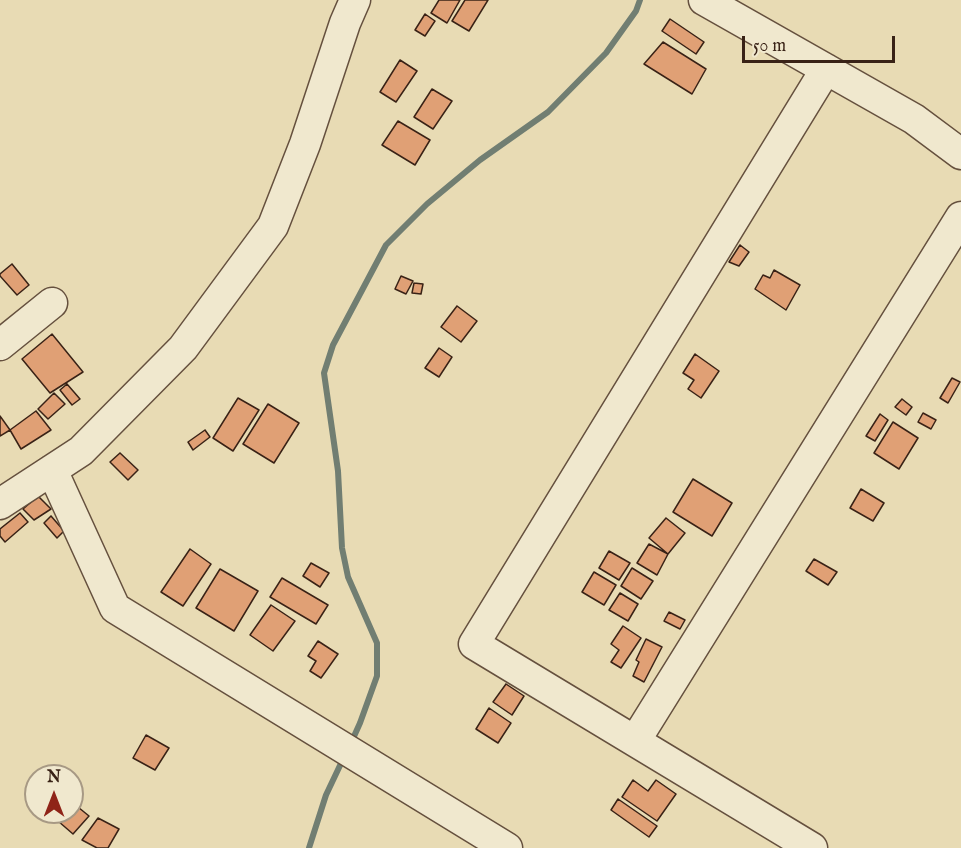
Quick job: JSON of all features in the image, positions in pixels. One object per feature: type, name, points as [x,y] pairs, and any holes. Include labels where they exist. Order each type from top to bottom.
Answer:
[{"type":"street","points":[[0,504],[81,451],[183,348],[273,226],[305,144],[345,23],[355,0]]},
{"type":"street","points":[[704,0],[914,119],[961,154]]},
{"type":"street","points":[[812,848],[474,644],[826,69]]},
{"type":"street","points":[[634,741],[961,217]]},
{"type":"street","points":[[0,345],[52,303]]},
{"type":"street","points":[[52,470],[116,608],[507,848]]},
{"type":"building","points":[[439,0],[460,0],[447,23],[431,13]]},
{"type":"building","points":[[465,0],[488,0],[469,31],[452,21]]},
{"type":"building","points":[[425,14],[435,21],[425,36],[415,30]]},
{"type":"building","points":[[670,19],[704,42],[696,54],[662,31]]},
{"type":"building","points":[[663,42],[706,69],[692,94],[644,64]]},
{"type":"building","points":[[400,60],[417,71],[396,102],[380,92]]},
{"type":"building","points":[[432,89],[452,101],[433,129],[414,117]]},
{"type":"building","points":[[398,121],[430,140],[415,165],[382,145]]},
{"type":"building","points":[[740,245],[749,252],[739,266],[729,262]]},
{"type":"building","points":[[12,264],[29,285],[17,295],[0,276]]},
{"type":"building","points":[[774,270],[800,285],[786,310],[755,289],[763,275],[770,278]]},
{"type":"building","points":[[401,276],[413,281],[406,294],[395,289]]},
{"type":"building","points":[[414,283],[423,284],[421,294],[412,293]]},
{"type":"building","points":[[457,306],[477,321],[461,342],[441,327]]},
{"type":"building","points":[[52,334],[83,372],[50,393],[22,359]]},
{"type":"building","points":[[439,348],[452,357],[439,377],[425,368]]},
{"type":"building","points":[[695,354],[719,371],[701,398],[688,389],[694,380],[683,373]]},
{"type":"building","points":[[952,378],[960,382],[948,403],[940,398]]},
{"type":"building","points":[[67,384],[80,399],[72,405],[60,390]]},
{"type":"building","points":[[54,393],[65,404],[48,419],[38,409]]},
{"type":"building","points":[[238,398],[259,410],[233,451],[213,438]]},
{"type":"building","points":[[902,399],[912,407],[906,415],[895,407]]},
{"type":"building","points":[[268,404],[299,423],[274,463],[243,444]]},
{"type":"building","points":[[36,411],[51,430],[21,449],[10,430]]},
{"type":"building","points":[[923,413],[936,420],[931,429],[918,422]]},
{"type":"building","points":[[880,414],[888,420],[875,441],[866,436]]},
{"type":"building","points":[[0,416],[10,430],[0,436]]},
{"type":"building","points":[[893,422],[918,438],[899,469],[874,453]]},
{"type":"building","points":[[205,430],[210,437],[193,450],[188,442]]},
{"type":"building","points":[[120,453],[138,470],[128,480],[110,462]]},
{"type":"building","points":[[693,479],[732,503],[712,536],[673,512]]},
{"type":"building","points":[[861,489],[884,503],[873,521],[850,508]]},
{"type":"building","points":[[38,496],[51,509],[34,520],[23,509]]},
{"type":"building","points":[[20,513],[28,522],[5,542],[0,536],[0,529]]},
{"type":"building","points":[[51,516],[64,531],[57,538],[44,523]]},
{"type":"building","points":[[666,518],[685,533],[668,554],[649,538]]},
{"type":"building","points":[[649,544],[668,554],[657,575],[637,563]]},
{"type":"building","points":[[190,549],[211,564],[183,606],[161,592]]},
{"type":"building","points":[[609,551],[630,563],[619,580],[599,568]]},
{"type":"building","points":[[814,559],[837,572],[828,585],[806,571]]},
{"type":"building","points":[[311,563],[329,573],[320,587],[303,576]]},
{"type":"building","points":[[632,568],[653,581],[641,599],[621,586]]},
{"type":"building","points":[[220,569],[258,591],[234,631],[196,608]]},
{"type":"building","points":[[594,572],[616,585],[604,605],[582,592]]},
{"type":"building","points":[[282,578],[328,605],[316,624],[270,597]]},
{"type":"building","points":[[620,593],[638,604],[628,621],[609,610]]},
{"type":"building","points":[[271,605],[295,621],[273,651],[250,635]]},
{"type":"building","points":[[669,612],[685,620],[680,629],[664,621]]},
{"type":"building","points":[[623,626],[641,638],[621,668],[611,662],[619,650],[611,644]]},
{"type":"building","points":[[646,639],[662,647],[644,682],[633,676],[639,662],[636,660]]},
{"type":"building","points":[[318,641],[338,654],[321,678],[310,671],[316,661],[308,656]]},
{"type":"building","points":[[506,684],[524,696],[512,715],[493,702]]},
{"type":"building","points":[[489,708],[511,723],[498,743],[476,729]]},
{"type":"building","points":[[146,735],[169,748],[155,770],[133,758]]},
{"type":"building","points":[[633,780],[648,791],[656,780],[676,794],[657,821],[622,797]]},
{"type":"building","points":[[618,799],[657,826],[649,837],[611,810]]},
{"type":"building","points":[[84,812],[89,816],[84,822]]},
{"type":"building","points":[[98,818],[119,829],[108,848],[97,848],[82,840]]},
{"type":"building","points":[[61,824],[82,824],[73,834]]},
{"type":"waterway","points":[[351,743],[377,676],[377,643],[348,577],[342,548],[338,471],[324,373],[333,345],[386,245],[427,204],[480,160],[548,112],[606,53],[636,11],[640,0]]},
{"type":"waterway","points":[[309,848],[326,795],[344,757]]}]
